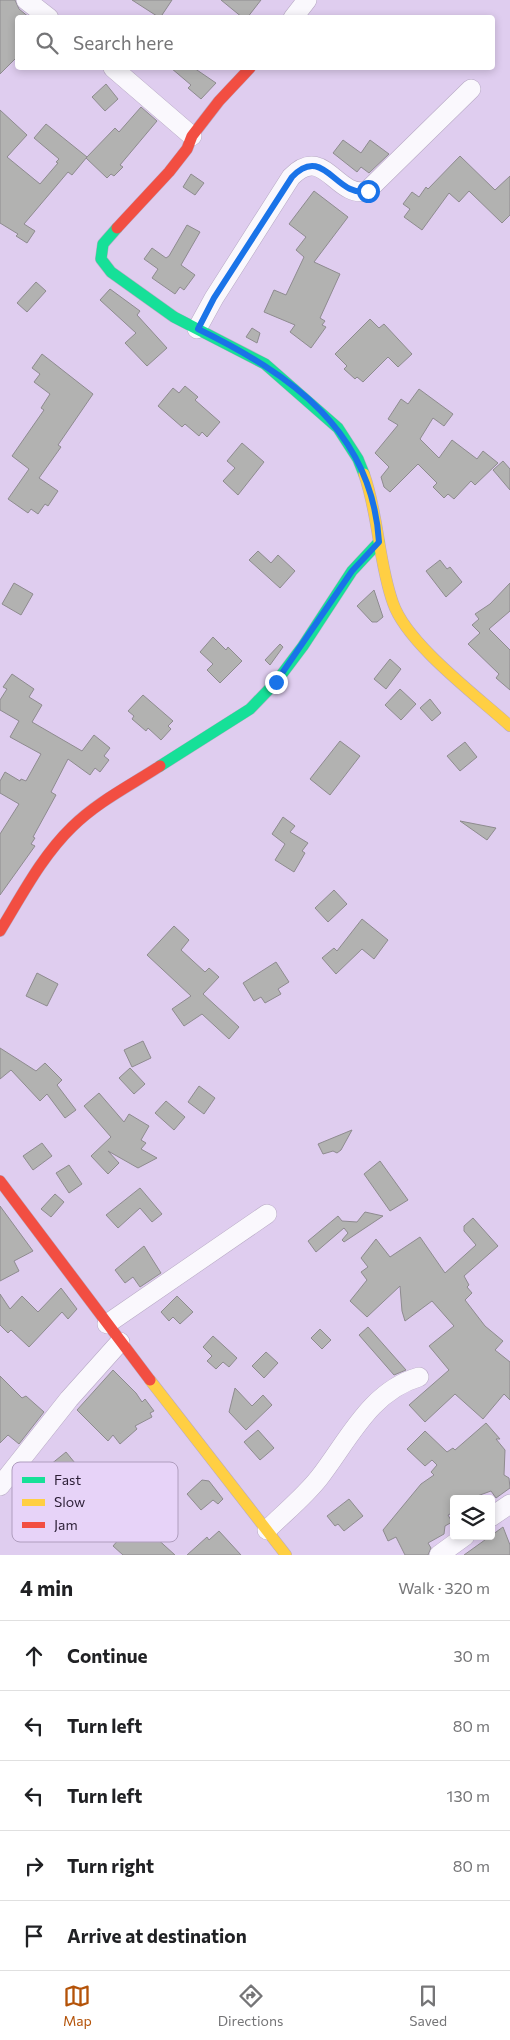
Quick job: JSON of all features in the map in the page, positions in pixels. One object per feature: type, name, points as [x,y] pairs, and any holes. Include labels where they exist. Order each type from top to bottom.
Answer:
[{"type":"street","points":[[26,0],[45,15]]},
{"type":"street","points":[[295,15],[307,0]]},
{"type":"street","points":[[115,70],[192,136]]},
{"type":"street","points":[[248,70],[219,101],[192,136],[187,149],[169,172],[129,213],[103,244],[100,252],[101,259],[112,272],[174,317],[265,364],[338,428],[358,459],[372,497],[379,542],[393,604],[404,626],[437,660],[510,726]]},
{"type":"street","points":[[198,329],[214,298],[292,177],[299,170],[308,166],[319,167],[348,189],[359,194],[368,191],[472,89]]},
{"type":"street","points":[[0,931],[41,864],[72,827],[102,803],[250,709],[276,682],[352,571],[379,542]]},
{"type":"street","points":[[0,1182],[120,1342],[286,1555]]},
{"type":"street","points":[[107,1324],[267,1214]]},
{"type":"street","points":[[19,1462],[69,1399],[120,1342]]},
{"type":"street","points":[[268,1530],[318,1480],[358,1422],[381,1399],[405,1381],[419,1377]]},
{"type":"street","points":[[0,1486],[12,1471]]},
{"type":"street","points":[[495,1514],[510,1504]]},
{"type":"street","points":[[440,1555],[460,1540]]},
{"type":"building","points":[[0,0],[15,0],[19,9],[26,15],[15,15],[15,59],[0,74]]},
{"type":"building","points":[[132,0],[172,0],[162,15],[155,15]]},
{"type":"building","points":[[221,0],[261,0],[249,15],[239,15]]},
{"type":"building","points":[[173,70],[197,70],[216,83],[201,99],[188,88],[191,85]]},
{"type":"building","points":[[106,84],[118,99],[105,111],[92,97]]},
{"type":"building","points":[[141,107],[157,121],[120,165],[123,167],[114,176],[111,174],[107,178],[86,158],[115,128],[119,132]]},
{"type":"building","points":[[0,110],[27,135],[7,157],[40,184],[58,163],[56,162],[59,159],[34,138],[46,124],[87,157],[72,175],[68,172],[24,224],[35,231],[27,243],[16,236],[18,234],[0,223]]},
{"type":"building","points":[[343,140],[361,153],[370,140],[389,154],[369,173],[361,167],[357,172],[333,153]]},
{"type":"building","points":[[460,156],[495,190],[510,176],[510,215],[502,223],[469,191],[459,202],[449,193],[422,230],[404,217],[410,209],[403,204],[412,192],[419,197],[426,187],[428,189]]},
{"type":"building","points":[[191,174],[204,183],[195,195],[183,187]]},
{"type":"building","points":[[314,191],[348,217],[314,262],[340,274],[320,318],[325,321],[322,325],[326,327],[311,348],[290,332],[295,325],[264,312],[274,290],[286,295],[304,257],[296,250],[306,237],[289,224]]},
{"type":"building","points":[[187,225],[200,232],[181,265],[195,275],[184,290],[180,287],[175,294],[152,278],[158,269],[144,259],[152,248],[166,258],[169,256]]},
{"type":"building","points":[[36,282],[46,291],[27,312],[17,303]]},
{"type":"building","points":[[110,289],[140,311],[137,315],[167,348],[147,366],[125,343],[136,333],[100,300]]},
{"type":"building","points":[[370,319],[379,328],[384,324],[412,354],[398,367],[388,357],[363,382],[357,377],[355,379],[344,369],[347,366],[335,354]]},
{"type":"building","points":[[252,328],[260,333],[257,343],[246,337]]},
{"type":"building","points":[[42,354],[93,394],[58,445],[61,447],[39,478],[58,491],[48,506],[45,504],[38,514],[31,509],[28,513],[8,499],[29,469],[12,456],[44,410],[41,408],[50,394],[34,382],[40,374],[32,368]]},
{"type":"building","points":[[185,386],[198,397],[195,400],[220,422],[207,437],[202,432],[199,436],[185,424],[182,427],[158,406],[173,388],[179,393]]},
{"type":"building","points":[[419,389],[453,414],[444,426],[433,418],[420,439],[439,458],[452,440],[477,459],[483,451],[498,463],[475,485],[471,481],[454,499],[448,494],[444,498],[433,487],[437,483],[418,464],[390,492],[384,487],[381,477],[389,467],[375,453],[398,425],[388,419],[401,399],[408,404]]},
{"type":"building","points":[[242,443],[264,462],[238,495],[223,481],[235,468],[227,461]]},
{"type":"building","points":[[503,461],[510,469],[510,490],[493,470]]},
{"type":"building","points":[[258,551],[271,563],[278,555],[295,571],[280,588],[249,560]]},
{"type":"building","points":[[440,560],[447,569],[450,567],[462,582],[446,597],[426,571]]},
{"type":"building","points":[[14,583],[33,594],[21,615],[2,604]]},
{"type":"building","points":[[510,583],[510,611],[489,629],[510,650],[510,690],[496,678],[499,674],[468,644],[480,633],[472,625],[479,619],[475,614],[490,604]]},
{"type":"building","points":[[374,590],[383,617],[377,622],[372,622],[357,606]]},
{"type":"building","points":[[213,637],[226,650],[228,647],[242,661],[220,683],[207,670],[213,664],[200,652]]},
{"type":"building","points":[[280,644],[283,647],[270,665],[265,660]]},
{"type":"building","points":[[390,659],[401,669],[386,689],[374,679]]},
{"type":"building","points":[[12,674],[34,689],[29,697],[42,705],[32,722],[82,751],[94,735],[110,748],[104,756],[109,760],[100,772],[95,768],[90,775],[68,759],[51,792],[56,795],[33,837],[35,838],[31,844],[35,846],[0,895],[0,834],[19,804],[0,793],[0,781],[5,772],[20,781],[21,779],[26,781],[41,754],[10,737],[19,721],[0,710],[0,700],[7,689],[3,687]]},
{"type":"building","points":[[400,689],[416,704],[401,720],[385,705]]},
{"type":"building","points":[[143,695],[173,721],[168,726],[171,729],[161,740],[148,728],[146,731],[132,719],[134,716],[128,711]]},
{"type":"building","points":[[430,699],[441,713],[432,721],[420,708]]},
{"type":"building","points":[[340,741],[360,756],[330,795],[310,779]]},
{"type":"building","points":[[465,742],[477,757],[460,771],[447,756]]},
{"type":"building","points":[[283,817],[295,826],[290,832],[308,843],[302,851],[305,853],[294,872],[275,860],[285,844],[272,834]]},
{"type":"building","points":[[460,821],[496,828],[487,840]]},
{"type":"building","points":[[334,890],[347,904],[328,922],[315,908]]},
{"type":"building","points":[[362,919],[388,940],[374,959],[362,949],[336,974],[322,958],[334,948],[337,951]]},
{"type":"building","points":[[174,926],[189,940],[181,950],[205,972],[209,968],[219,977],[203,994],[239,1027],[229,1039],[202,1014],[184,1026],[172,1009],[191,996],[147,955]]},
{"type":"building","points":[[276,962],[289,982],[278,989],[281,994],[265,1003],[261,997],[254,1001],[243,983]]},
{"type":"building","points":[[37,973],[58,984],[47,1006],[26,996]]},
{"type":"building","points":[[143,1041],[151,1058],[132,1067],[124,1050]]},
{"type":"building","points":[[0,1048],[36,1071],[45,1063],[62,1080],[57,1085],[76,1110],[65,1118],[47,1094],[40,1101],[11,1070],[0,1079]]},
{"type":"building","points":[[130,1068],[145,1084],[134,1094],[119,1078]]},
{"type":"building","points":[[199,1086],[215,1098],[204,1114],[188,1102]]},
{"type":"building","points":[[99,1093],[124,1122],[129,1114],[149,1126],[141,1140],[146,1143],[141,1149],[157,1158],[138,1168],[108,1151],[119,1163],[108,1174],[91,1156],[111,1137],[84,1106]]},
{"type":"building","points":[[166,1101],[185,1117],[174,1130],[155,1113]]},
{"type":"building","points":[[352,1130],[341,1150],[337,1153],[333,1151],[323,1154],[318,1144]]},
{"type":"building","points":[[42,1143],[52,1156],[33,1170],[23,1156]]},
{"type":"building","points":[[380,1161],[408,1200],[390,1211],[364,1174]]},
{"type":"building","points":[[69,1165],[82,1184],[69,1193],[56,1173]]},
{"type":"building","points":[[140,1188],[162,1214],[152,1222],[140,1208],[118,1228],[106,1215]]},
{"type":"building","points":[[55,1194],[64,1202],[51,1217],[41,1209]]},
{"type":"building","points":[[0,1206],[33,1251],[14,1261],[19,1271],[0,1281]]},
{"type":"building","points":[[365,1212],[383,1216],[344,1242],[342,1240],[348,1233],[344,1228],[316,1252],[308,1241],[338,1216],[342,1221],[357,1222]]},
{"type":"building","points":[[473,1218],[498,1246],[464,1276],[469,1285],[467,1287],[472,1293],[465,1300],[485,1326],[503,1341],[495,1350],[510,1362],[510,1400],[504,1394],[483,1419],[455,1394],[425,1422],[409,1405],[449,1370],[429,1346],[454,1326],[432,1301],[405,1321],[402,1311],[400,1286],[367,1317],[350,1301],[367,1280],[361,1272],[368,1267],[361,1258],[376,1239],[390,1257],[420,1237],[445,1273],[476,1245],[464,1231],[464,1226]]},
{"type":"building","points":[[144,1246],[161,1273],[140,1287],[133,1277],[125,1283],[115,1270]]},
{"type":"building","points":[[61,1288],[77,1309],[68,1319],[62,1312],[29,1347],[11,1330],[8,1333],[0,1325],[0,1294],[10,1309],[22,1296],[38,1312]]},
{"type":"building","points":[[177,1296],[193,1312],[180,1324],[173,1317],[169,1321],[161,1312]]},
{"type":"building","points":[[368,1327],[406,1370],[394,1375],[359,1335]]},
{"type":"building","points":[[320,1329],[331,1340],[322,1349],[311,1338]]},
{"type":"building","points":[[213,1336],[237,1358],[229,1367],[223,1362],[216,1369],[207,1361],[212,1356],[203,1347]]},
{"type":"building","points":[[266,1352],[278,1363],[264,1378],[252,1366]]},
{"type":"building","points":[[113,1370],[136,1393],[142,1402],[145,1399],[154,1411],[150,1413],[152,1417],[135,1426],[137,1429],[120,1444],[113,1435],[108,1441],[77,1410]]},
{"type":"building","points":[[0,1376],[22,1398],[26,1396],[44,1412],[19,1444],[8,1435],[0,1443]]},
{"type":"building","points":[[235,1388],[252,1406],[263,1395],[272,1405],[246,1430],[229,1412]]},
{"type":"building","points":[[486,1423],[500,1439],[496,1439],[505,1450],[504,1475],[509,1478],[510,1488],[496,1498],[491,1491],[480,1495],[450,1495],[450,1514],[448,1515],[450,1523],[445,1526],[444,1534],[428,1543],[431,1548],[428,1555],[405,1555],[396,1537],[388,1541],[383,1530],[421,1484],[434,1475],[431,1472],[437,1465],[432,1460],[425,1466],[407,1449],[425,1431],[447,1452],[453,1448],[455,1450]]},
{"type":"building","points":[[258,1430],[274,1448],[260,1460],[244,1442]]},
{"type":"building","points":[[66,1452],[74,1462],[54,1462]]},
{"type":"building","points":[[202,1480],[209,1481],[223,1499],[218,1504],[213,1500],[201,1510],[187,1494]]},
{"type":"building","points":[[349,1499],[363,1516],[344,1531],[338,1524],[335,1526],[327,1516]]},
{"type":"building","points":[[503,1527],[510,1545],[510,1555],[464,1555],[485,1540],[495,1540],[495,1533]]},
{"type":"building","points":[[219,1531],[241,1555],[187,1555],[207,1537],[209,1540]]},
{"type":"building","points":[[116,1542],[161,1542],[175,1555],[123,1555],[113,1546]]},
{"type":"traffic: fast","points":[[117,228],[103,244],[101,259],[111,272],[174,317],[265,364],[338,428],[358,459],[364,474]]},
{"type":"traffic: fast","points":[[160,766],[250,709],[276,682],[303,646],[352,571],[379,542]]},
{"type":"traffic: slow","points":[[364,474],[373,506],[388,587],[401,619],[427,652],[444,669],[510,726]]},
{"type":"traffic: slow","points":[[150,1380],[286,1555]]},
{"type":"traffic: jam","points":[[117,228],[169,172],[187,149],[192,136],[219,101],[248,70]]},
{"type":"traffic: jam","points":[[0,931],[42,863],[61,838],[82,818],[103,802],[160,766]]},
{"type":"traffic: jam","points":[[0,1181],[150,1380]]},
{"type":"route","points":[[276,682],[352,571],[379,542],[372,497],[358,459],[338,428],[316,406],[265,364],[198,329],[214,298],[266,216],[292,177],[299,170],[308,166],[319,167],[348,189],[359,194],[368,191]]}]
